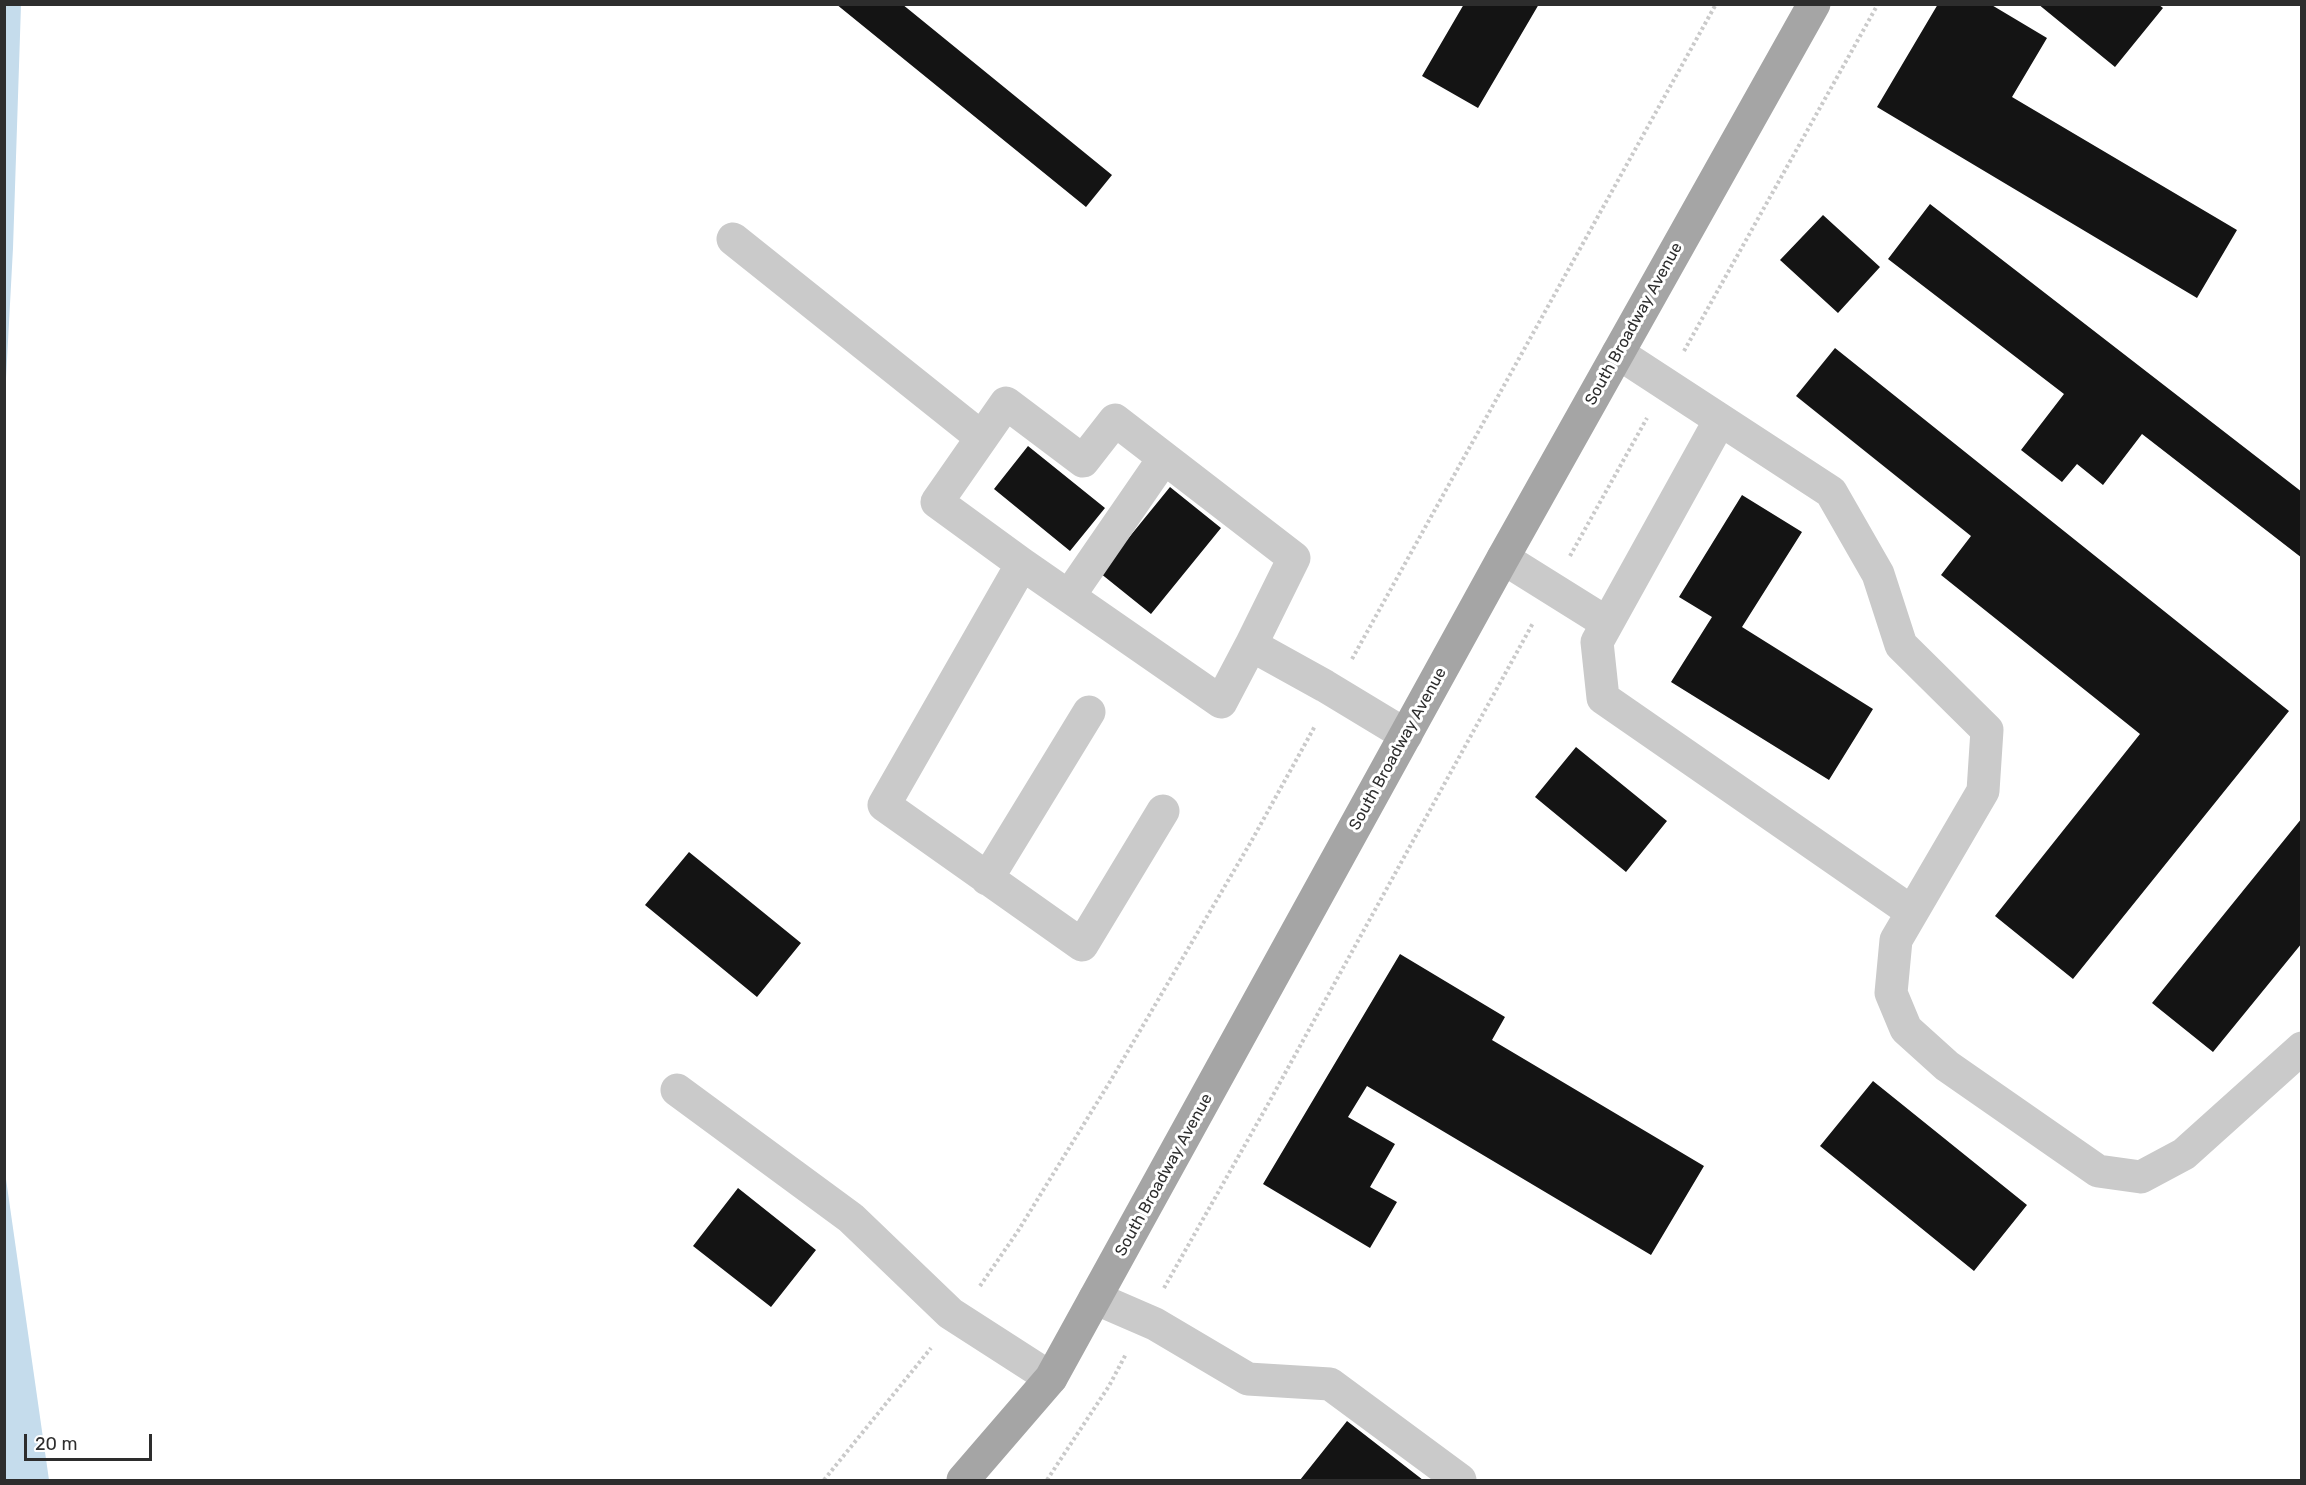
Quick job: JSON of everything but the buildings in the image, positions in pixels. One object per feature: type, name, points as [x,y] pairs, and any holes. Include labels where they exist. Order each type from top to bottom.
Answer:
[{"type":"main road","name":"South Broadway Avenue","points":[[963,1480],[1051,1378],[1503,558],[1814,4]]},
{"type":"lane","points":[[734,239],[981,437]]},
{"type":"lane","points":[[1618,353],[1831,492],[1878,574],[1901,645],[1987,730],[1983,792],[1896,940],[1891,993],[1906,1029],[1947,1066],[2098,1171],[2141,1177],[2184,1154],[2301,1048]]},
{"type":"lane","points":[[1006,403],[1083,461],[1114,420],[1164,458],[1294,558],[1221,702],[1022,564],[938,502],[1006,403]]},
{"type":"lane","points":[[1720,420],[1597,642],[1603,698],[1912,912]]},
{"type":"lane","points":[[1069,596],[1164,458]]},
{"type":"lane","points":[[1503,558],[1607,623]]},
{"type":"lane","points":[[1022,564],[884,805],[1082,945],[1163,812]]},
{"type":"lane","points":[[1251,645],[1406,735]]},
{"type":"lane","points":[[987,879],[1089,712]]},
{"type":"lane","points":[[677,1090],[851,1218],[956,1317],[1051,1378]]},
{"type":"lane","points":[[1095,1298],[1145,1321],[1248,1378],[1330,1384],[1460,1480]]},
{"type":"path","points":[[824,1480],[956,1317],[1018,1231],[1105,1090],[1252,840],[1716,4]]},
{"type":"path","points":[[1047,1480],[1109,1386],[1273,1095],[1878,4]]},
{"type":"water","points":[[4,5],[21,5],[13,248],[5,397]]},
{"type":"water","points":[[5,1172],[49,1480],[5,1480]]}]
